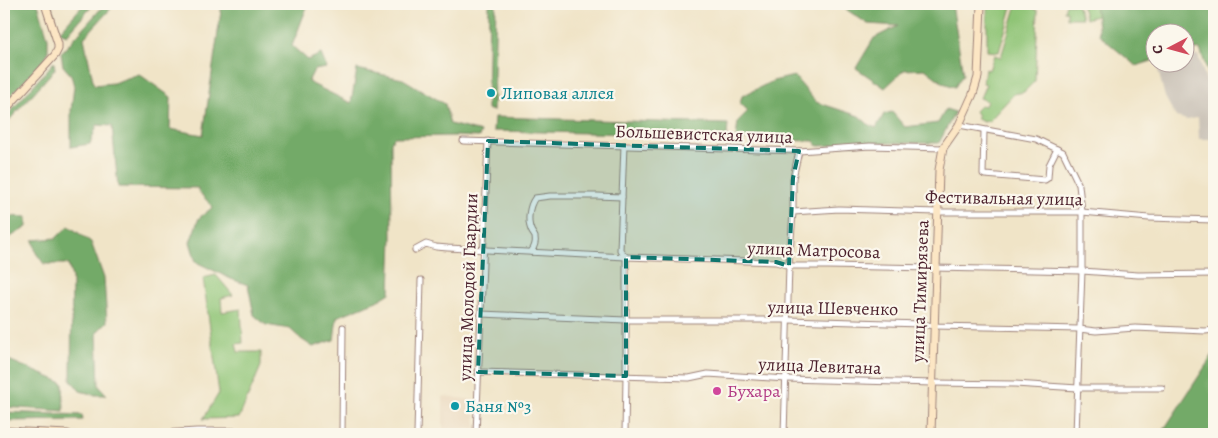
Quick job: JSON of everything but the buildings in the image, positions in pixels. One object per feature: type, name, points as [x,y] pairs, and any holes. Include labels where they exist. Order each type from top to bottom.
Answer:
[{"type":"street","points":[[4,111],[58,50],[58,44],[45,4]]},
{"type":"street","points":[[944,148],[959,126],[978,77],[981,4]]},
{"type":"street","points":[[959,126],[1036,139],[1057,149],[1063,152],[1079,185],[1082,212],[1082,272],[1076,434]]},
{"type":"street","points":[[984,130],[983,174],[985,175],[1045,180],[1048,178],[1049,165],[1057,149]]},
{"type":"street","name":"Большевистская улица","points":[[463,141],[799,151],[870,146],[944,148]]},
{"type":"street","name":"улица Молодой Гвардии","points":[[476,434],[488,141]]},
{"type":"street","points":[[624,145],[620,250],[626,257],[624,434]]},
{"type":"street","name":"улица Тимирязева","points":[[931,434],[939,170],[944,148]]},
{"type":"street","points":[[784,434],[793,178],[799,151]]},
{"type":"street","points":[[531,252],[535,236],[529,223],[531,202],[535,198],[541,196],[622,197]]},
{"type":"street","name":"Фестивальная улица","points":[[793,212],[839,209],[938,212],[1082,212],[1148,218],[1214,220]]},
{"type":"street","name":"улица Матросова","points":[[415,250],[426,244],[436,247],[484,250],[776,262],[789,266],[936,268],[1138,275],[1214,274]]},
{"type":"street","points":[[418,434],[421,280]]},
{"type":"street","name":"улица Шевченко","points":[[481,314],[626,320],[788,320],[1096,331],[1135,328],[1205,332],[1214,330]]},
{"type":"street","points":[[342,434],[343,327]]},
{"type":"street","name":"улица Левитана","points":[[478,372],[689,378],[708,374],[786,380],[1015,384],[1078,388],[1162,388]]},
{"type":"street","points":[[4,431],[68,434]]},
{"type":"street","points":[[144,434],[197,431],[233,431],[267,434]]},
{"type":"highlighted area","points":[[488,141],[799,151],[793,178],[789,266],[776,262],[626,257],[626,376],[478,372]]},
{"type":"shaded area","points":[[1198,55],[1209,89],[1213,139],[1199,139],[1198,117],[1188,120],[1176,117],[1165,97],[1159,72],[1196,72],[1196,56]]},
{"type":"shaded area","points":[[443,396],[475,400],[476,428],[443,429]]},
{"type":"green space","points":[[4,4],[38,4],[48,38],[48,52],[45,59],[4,103]]},
{"type":"green space","points":[[47,4],[51,4],[59,32],[54,30]]},
{"type":"green space","points":[[84,4],[92,4],[67,35],[59,32]]},
{"type":"green space","points":[[105,4],[115,4],[84,38],[94,85],[113,83],[139,74],[171,97],[170,129],[203,135],[222,4],[305,4],[307,7],[292,46],[308,60],[321,54],[327,68],[314,70],[308,82],[351,103],[357,69],[403,79],[445,104],[450,124],[481,132],[479,137],[394,137],[391,142],[392,237],[390,293],[379,300],[337,317],[334,340],[313,347],[290,329],[266,325],[254,315],[248,285],[196,262],[190,242],[199,218],[213,207],[198,191],[198,188],[118,187],[112,126],[97,125],[90,144],[71,147],[71,111],[74,86],[71,75],[63,66],[61,53]]},
{"type":"green space","points":[[489,4],[496,4],[493,111],[487,109]]},
{"type":"green space","points":[[838,4],[952,4],[963,74],[955,87],[943,83],[925,69],[904,70],[885,88],[856,68],[874,38],[898,26],[868,24]]},
{"type":"green space","points":[[1017,4],[1032,7],[1038,11],[1035,81],[1024,92],[1014,94],[989,121],[983,122],[976,118],[978,116],[975,111],[981,105],[985,106],[987,101],[980,98],[986,84],[983,83],[985,69],[989,70],[994,55],[1001,57]]},
{"type":"green space","points":[[1066,4],[1077,4],[1082,18],[1067,18],[1067,11],[1064,11]]},
{"type":"green space","points":[[1081,4],[1099,4],[1105,13],[1086,19]]},
{"type":"green space","points":[[1095,4],[1214,4],[1214,91],[1200,49],[1196,50],[1196,22],[1146,22],[1146,63],[1136,66],[1099,35]]},
{"type":"green space","points":[[1008,5],[1012,7],[999,52],[987,51],[987,7]]},
{"type":"green space","points":[[54,62],[55,69],[4,126],[4,119]]},
{"type":"green space","points":[[794,76],[816,102],[859,116],[876,128],[884,114],[892,112],[905,127],[938,123],[946,109],[955,112],[939,143],[818,146],[814,141],[736,139],[738,121],[748,111],[740,103],[742,96],[773,81]]},
{"type":"green space","points":[[494,117],[728,124],[727,136],[493,131]]},
{"type":"green space","points":[[4,216],[27,217],[27,227],[4,239]]},
{"type":"green space","points":[[69,226],[91,242],[104,278],[107,322],[97,332],[99,386],[107,395],[95,395],[80,391],[71,380],[72,277],[68,264],[44,264],[36,253],[33,240],[56,238]]},
{"type":"green space","points":[[216,275],[233,295],[221,298],[222,312],[241,309],[243,343],[236,344],[238,352],[261,352],[261,366],[239,418],[203,419],[219,393],[203,278]]},
{"type":"green space","points":[[1214,353],[1214,434],[1161,434]]},
{"type":"green space","points":[[4,358],[63,383],[64,411],[4,407]]},
{"type":"green space","points":[[4,412],[82,415],[83,420],[4,421]]},
{"type":"place","name":"Липовая аллея","points":[[491,93]]},
{"type":"place","name":"Бухара","points":[[717,391]]},
{"type":"place","name":"Баня №3","points":[[455,406]]}]
